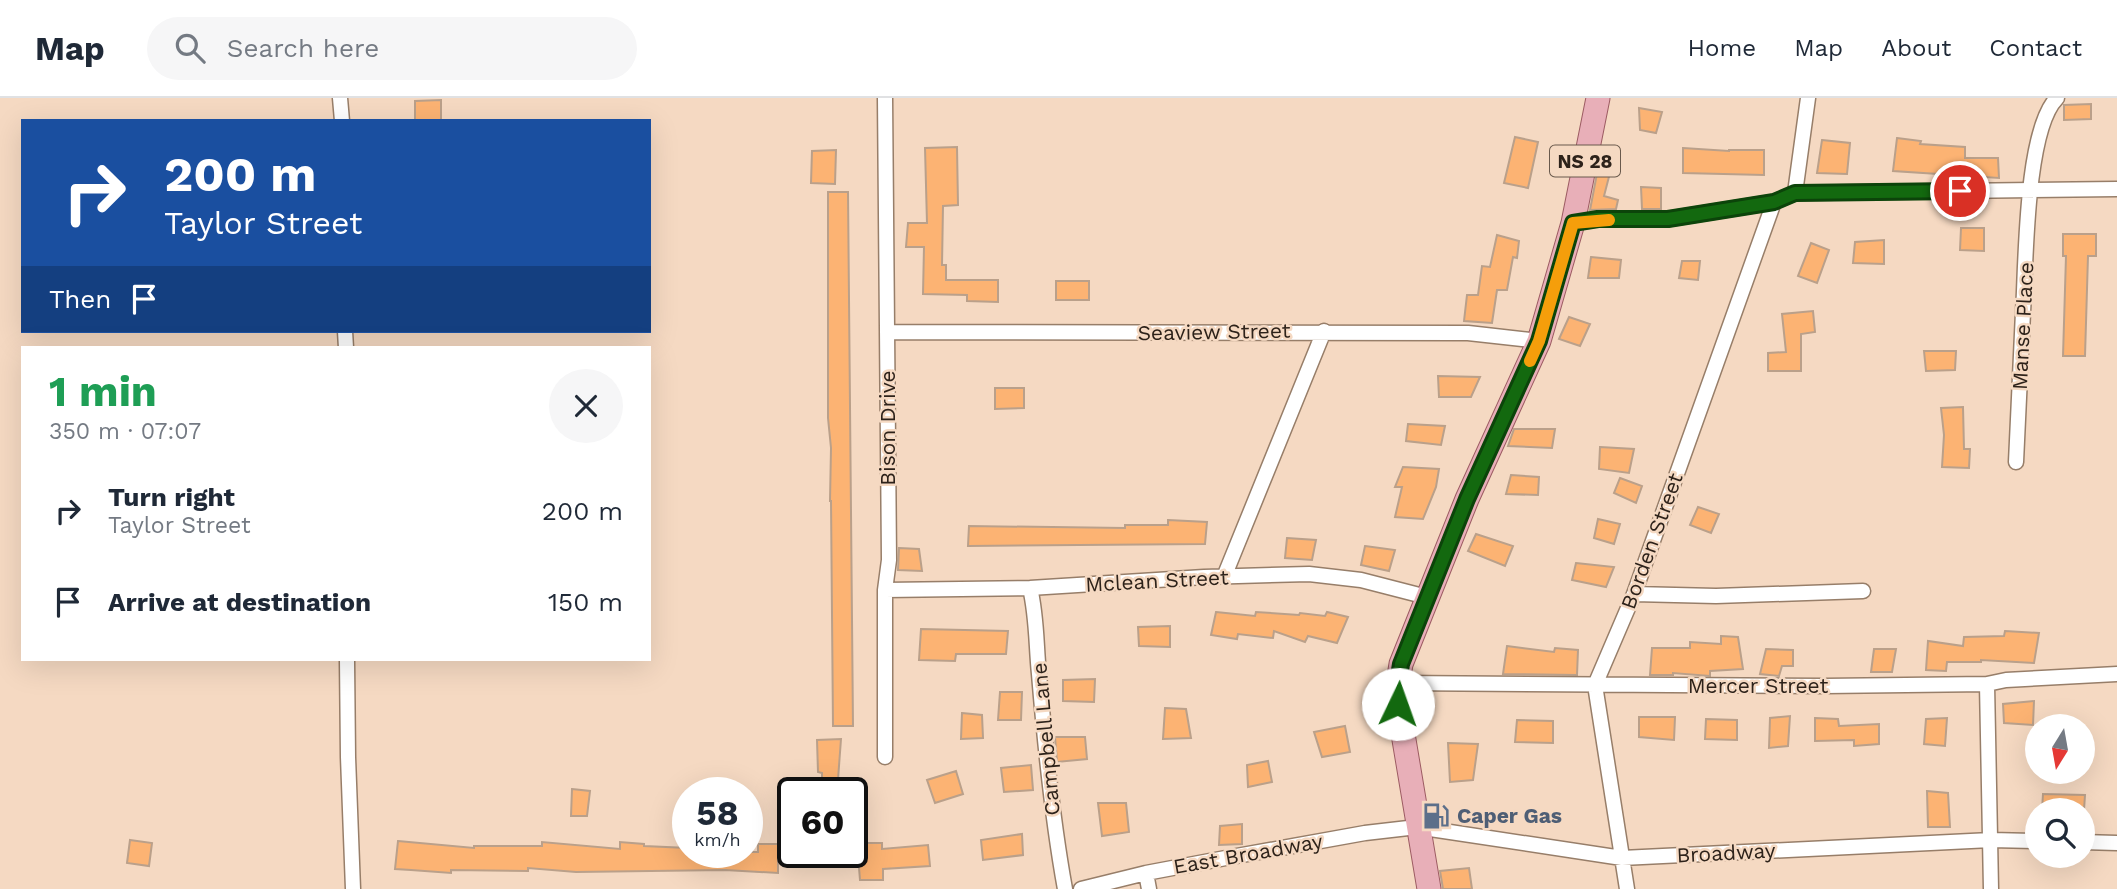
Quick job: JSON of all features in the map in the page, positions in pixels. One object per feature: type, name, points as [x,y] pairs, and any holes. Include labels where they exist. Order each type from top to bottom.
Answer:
[{"type":"main road","name":"NS 28","points":[[1429,889],[1398,704],[1401,664],[1467,499],[1539,341],[1573,223],[1598,98]]},
{"type":"street","points":[[340,98],[342,119]]},
{"type":"street","name":"Bison Drive","points":[[885,98],[889,560],[885,590],[885,757]]},
{"type":"street","points":[[1795,193],[1808,98]]},
{"type":"street","name":"Manse Place","points":[[2016,462],[2029,190],[2038,140],[2046,115],[2057,98]]},
{"type":"street","points":[[1573,223],[1598,219],[1668,219],[1774,202],[1795,193],[2117,189]]},
{"type":"street","name":"Borden Street","points":[[1595,685],[1634,594],[1774,202]]},
{"type":"street","points":[[1224,577],[1324,331]]},
{"type":"street","name":"Seaview Street","points":[[887,332],[1475,333],[1539,341]]},
{"type":"street","name":"Mclean Street","points":[[885,590],[1030,588],[1259,574],[1317,575],[1361,580],[1427,597]]},
{"type":"street","name":"Campbell Lane","points":[[1030,588],[1036,615],[1051,807],[1065,889]]},
{"type":"street","points":[[1634,594],[1706,596],[1864,591]]},
{"type":"street","points":[[348,661],[352,889]]},
{"type":"street","name":"Mercer Street","points":[[1398,683],[1987,684],[2006,680],[2117,674]]},
{"type":"street","points":[[1987,684],[1991,889]]},
{"type":"street","points":[[1595,685],[1627,889]]},
{"type":"street","name":"Broadway","points":[[1417,827],[1622,858],[1991,840],[2025,841]]},
{"type":"street","name":"East Broadway","points":[[1081,889],[1146,873],[1319,841],[1417,827]]},
{"type":"street","points":[[2095,842],[2117,842]]},
{"type":"street","points":[[1146,873],[1149,889]]},
{"type":"building","points":[[441,100],[441,119],[415,119],[415,101]]},
{"type":"building","points":[[2091,104],[2091,119],[2064,120],[2064,105]]},
{"type":"building","points":[[1639,108],[1662,112],[1656,133],[1640,130]]},
{"type":"building","points":[[1515,137],[1538,142],[1528,188],[1504,183]]},
{"type":"building","points":[[1897,138],[1921,141],[1920,144],[1965,147],[1965,158],[1998,158],[1999,178],[1893,171]]},
{"type":"building","points":[[1822,140],[1850,143],[1847,174],[1817,173]]},
{"type":"building","points":[[957,147],[958,205],[943,206],[942,265],[946,265],[946,280],[998,280],[998,302],[967,301],[967,295],[923,294],[924,247],[906,247],[908,223],[927,223],[925,148]]},
{"type":"building","points":[[1683,148],[1764,150],[1764,175],[1683,173]]},
{"type":"building","points":[[836,150],[835,184],[811,183],[812,151]]},
{"type":"building","points":[[1599,163],[1612,165],[1604,196],[1618,200],[1616,209],[1590,210]]},
{"type":"building","points":[[1641,187],[1661,188],[1661,209],[1642,209]]},
{"type":"building","points":[[828,192],[848,192],[853,726],[833,726],[831,448],[828,418]]},
{"type":"building","points":[[1961,228],[1984,228],[1984,251],[1960,250]]},
{"type":"building","points":[[2063,234],[2096,234],[2096,256],[2088,256],[2085,356],[2063,356],[2066,256],[2063,256]]},
{"type":"building","points":[[1497,235],[1519,241],[1517,258],[1513,257],[1507,290],[1497,290],[1492,323],[1464,321],[1467,295],[1478,295],[1482,266],[1490,267]]},
{"type":"building","points":[[1884,240],[1884,264],[1853,263],[1855,242]]},
{"type":"building","points":[[1811,243],[1829,250],[1817,283],[1798,276]]},
{"type":"building","points":[[1591,257],[1621,260],[1619,278],[1588,278]]},
{"type":"building","points":[[1682,261],[1700,261],[1698,280],[1679,278]]},
{"type":"building","points":[[1056,281],[1089,281],[1089,300],[1056,300]]},
{"type":"building","points":[[1813,311],[1815,332],[1801,334],[1801,371],[1768,371],[1768,353],[1786,352],[1782,314]]},
{"type":"building","points":[[1569,317],[1590,324],[1580,346],[1559,339]]},
{"type":"building","points":[[1924,351],[1956,351],[1955,370],[1926,371]]},
{"type":"building","points":[[1438,376],[1480,377],[1471,397],[1439,397]]},
{"type":"building","points":[[995,388],[1024,388],[1024,408],[995,409]]},
{"type":"building","points":[[1963,407],[1964,449],[1970,449],[1969,468],[1942,467],[1944,435],[1941,408]]},
{"type":"building","points":[[1408,424],[1445,426],[1441,445],[1406,441]]},
{"type":"building","points":[[1514,429],[1555,429],[1552,448],[1508,446]]},
{"type":"building","points":[[1600,447],[1634,449],[1629,473],[1599,469]]},
{"type":"building","points":[[1403,467],[1439,469],[1436,487],[1423,519],[1395,517],[1402,487],[1395,487]]},
{"type":"building","points":[[1511,475],[1539,477],[1538,495],[1506,494]]},
{"type":"building","points":[[1620,478],[1642,486],[1636,503],[1614,493]]},
{"type":"building","points":[[1698,507],[1719,514],[1711,533],[1690,525]]},
{"type":"building","points":[[1598,519],[1620,524],[1614,544],[1594,538]]},
{"type":"building","points":[[1168,520],[1207,522],[1205,544],[968,546],[969,526],[1125,528],[1125,525],[1168,525]]},
{"type":"building","points":[[1476,534],[1513,546],[1505,566],[1468,551]]},
{"type":"building","points":[[1287,538],[1316,540],[1312,560],[1285,558]]},
{"type":"building","points":[[1365,546],[1395,550],[1389,571],[1361,565]]},
{"type":"building","points":[[899,548],[919,549],[922,571],[898,570]]},
{"type":"building","points":[[1576,563],[1614,567],[1606,587],[1572,580]]},
{"type":"building","points":[[1216,612],[1255,616],[1256,612],[1325,616],[1327,612],[1348,617],[1337,643],[1308,636],[1305,642],[1274,631],[1273,638],[1238,634],[1237,639],[1211,635]]},
{"type":"building","points":[[1170,626],[1170,647],[1139,646],[1138,627]]},
{"type":"building","points":[[921,629],[1008,631],[1006,654],[956,654],[955,661],[919,660]]},
{"type":"building","points":[[2005,631],[2039,633],[2034,663],[1981,660],[1947,662],[1946,671],[1926,670],[1928,641],[1963,646],[1964,637],[2004,636]]},
{"type":"building","points":[[1721,636],[1738,637],[1743,669],[1710,671],[1710,676],[1673,673],[1650,675],[1652,648],[1690,648],[1690,642],[1721,644]]},
{"type":"building","points":[[1507,646],[1554,652],[1555,648],[1578,650],[1577,675],[1503,674]]},
{"type":"building","points":[[1766,649],[1793,650],[1793,666],[1782,666],[1779,676],[1760,674]]},
{"type":"building","points":[[1874,649],[1896,649],[1892,672],[1871,672]]},
{"type":"building","points":[[1095,679],[1094,702],[1063,701],[1063,680]]},
{"type":"building","points":[[1000,692],[1022,692],[1021,720],[998,720]]},
{"type":"building","points":[[2034,701],[2033,714],[2025,714],[2025,724],[2004,723],[2003,704]]},
{"type":"building","points":[[1165,708],[1186,709],[1191,738],[1163,739]]},
{"type":"building","points":[[962,713],[982,715],[983,738],[961,739]]},
{"type":"building","points":[[1790,716],[1788,746],[1769,748],[1770,718]]},
{"type":"building","points":[[1639,717],[1675,717],[1674,740],[1639,737]]},
{"type":"building","points":[[1815,718],[1838,719],[1839,726],[1879,724],[1879,744],[1854,746],[1854,740],[1815,741]]},
{"type":"building","points":[[1947,718],[1945,746],[1924,744],[1926,719]]},
{"type":"building","points":[[1706,719],[1737,720],[1737,740],[1705,739]]},
{"type":"building","points":[[1517,720],[1553,721],[1553,743],[1515,742]]},
{"type":"building","points":[[1345,726],[1350,752],[1322,757],[1314,732]]},
{"type":"building","points":[[1055,737],[1085,737],[1087,759],[1057,762]]},
{"type":"building","points":[[841,739],[838,777],[822,777],[822,773],[818,772],[817,740]]},
{"type":"building","points":[[1448,743],[1478,744],[1473,780],[1450,782]]},
{"type":"building","points":[[1268,761],[1272,782],[1248,787],[1247,765]]},
{"type":"building","points":[[1031,765],[1033,790],[1004,792],[1001,768]]},
{"type":"building","points":[[956,771],[963,794],[935,803],[927,780]]},
{"type":"building","points":[[572,789],[590,791],[587,816],[571,816]]},
{"type":"building","points":[[1927,791],[1948,793],[1950,827],[1928,827]]},
{"type":"building","points":[[2043,794],[2085,795],[2085,798],[2043,798]]},
{"type":"building","points":[[1098,803],[1126,803],[1129,832],[1102,836]]},
{"type":"building","points":[[1242,824],[1242,844],[1219,845],[1220,826]]},
{"type":"building","points":[[1022,834],[1023,855],[983,860],[981,840]]},
{"type":"building","points":[[130,840],[152,843],[149,866],[127,863]]},
{"type":"building","points":[[398,841],[474,848],[542,846],[542,842],[620,849],[620,842],[672,847],[672,868],[763,868],[763,844],[777,844],[778,873],[725,870],[576,872],[528,868],[528,871],[451,870],[451,873],[395,869]]},
{"type":"building","points":[[868,843],[882,843],[882,849],[928,845],[930,866],[883,869],[883,880],[860,880],[859,868],[868,868]]},
{"type":"building","points":[[1469,868],[1472,889],[1443,889],[1440,871]]},
{"type":"slow traffic","points":[[1530,361],[1539,341],[1573,223],[1609,220]]},
{"type":"place","name":"Caper Gas","points":[[1436,816]]},
{"type":"route","points":[[1398,704],[1401,664],[1467,499],[1539,341],[1573,223],[1598,219],[1668,219],[1774,202],[1795,193],[1960,191]]}]
